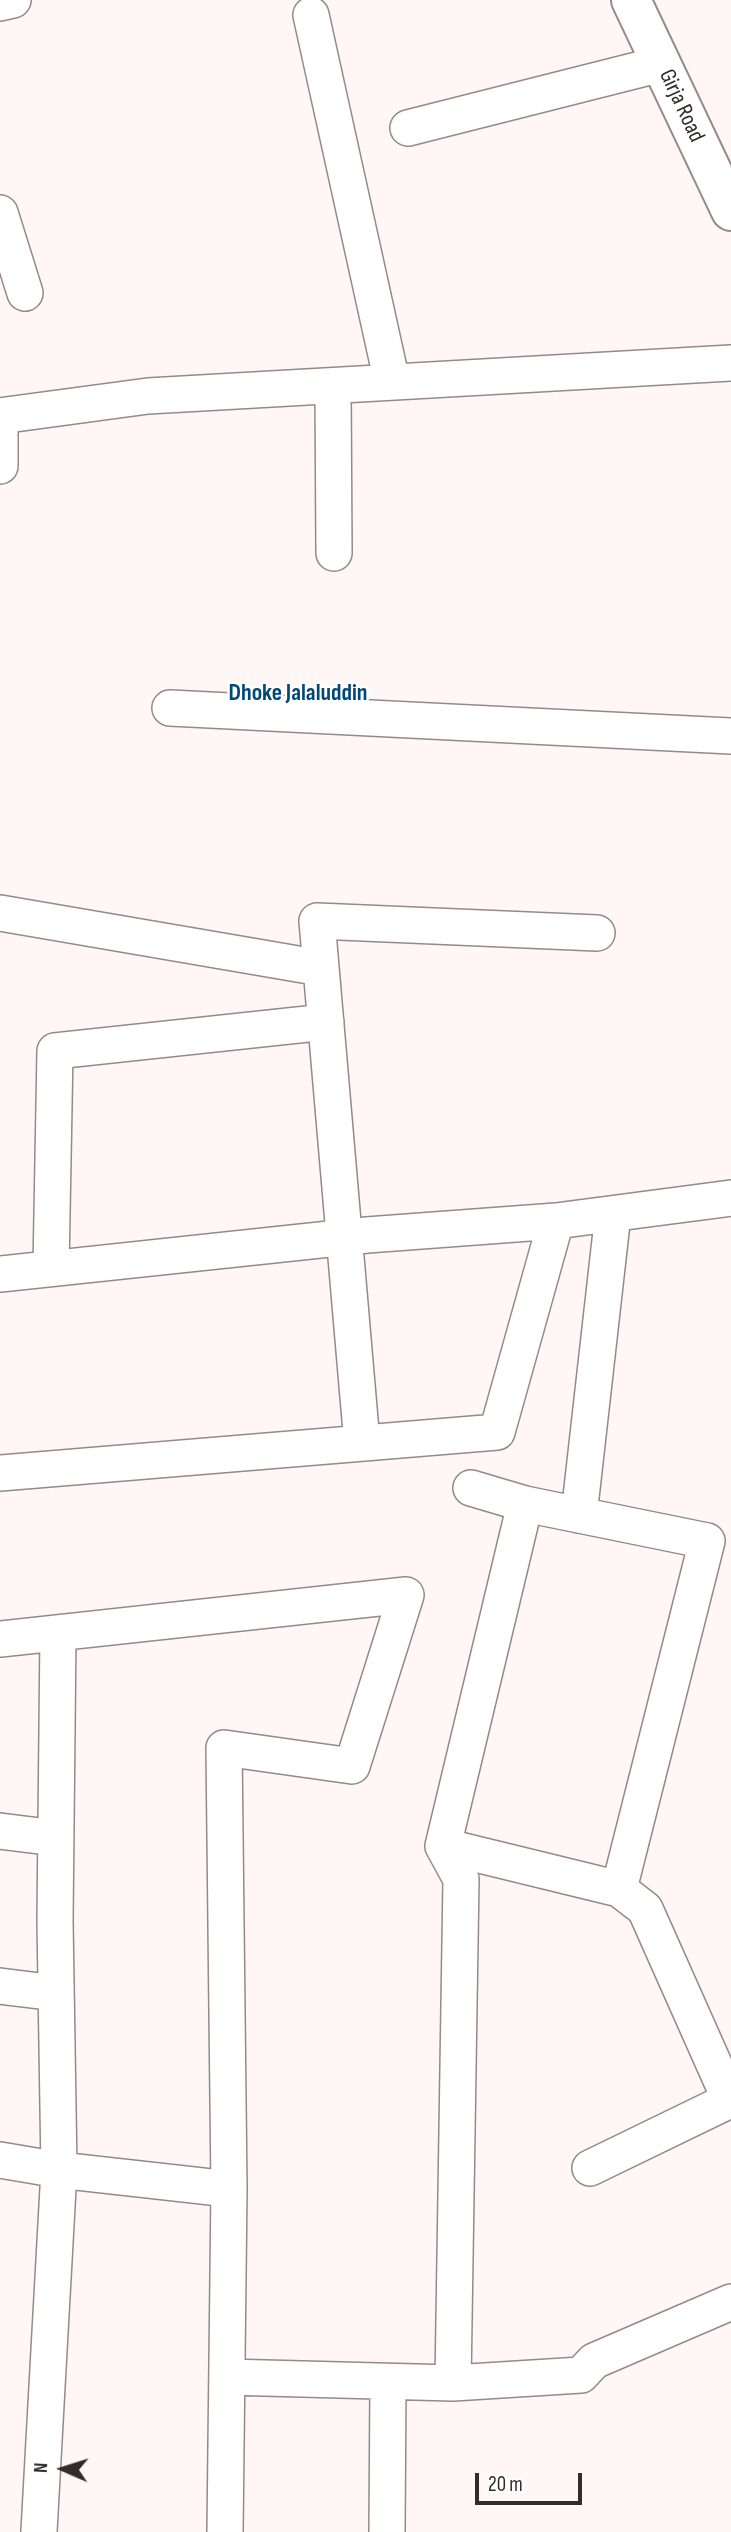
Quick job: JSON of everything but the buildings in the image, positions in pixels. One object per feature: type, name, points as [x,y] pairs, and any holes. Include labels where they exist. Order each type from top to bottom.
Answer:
[{"type":"main road","name":"Girja Road","points":[[639,2],[661,64],[731,211]]},
{"type":"street","points":[[0,3],[13,0]]},
{"type":"street","points":[[311,15],[392,382]]},
{"type":"street","points":[[408,128],[661,64]]},
{"type":"street","points":[[0,213],[25,293]]},
{"type":"street","points":[[0,467],[0,416],[148,396],[731,363]]},
{"type":"street","points":[[333,386],[334,553]]},
{"type":"street","points":[[170,708],[731,736]]},
{"type":"street","points":[[0,913],[321,968]]},
{"type":"street","points":[[362,1443],[317,921],[597,933]]},
{"type":"street","points":[[51,1268],[55,1051],[326,1022]]},
{"type":"street","points":[[0,1274],[344,1238],[556,1221],[731,1198]]},
{"type":"street","points":[[579,1515],[612,1214]]},
{"type":"street","points":[[0,1473],[497,1432],[556,1221]]},
{"type":"street","points":[[471,1488],[525,1504],[719,1544],[619,1889]]},
{"type":"street","points":[[453,2384],[461,1879],[443,1846],[525,1504]]},
{"type":"street","points":[[0,1639],[406,1595],[352,1766],[224,1748],[229,2189],[225,2532]]},
{"type":"street","points":[[39,2531],[60,2170],[56,1993],[58,1633]]},
{"type":"street","points":[[0,1831],[56,1838]]},
{"type":"street","points":[[443,1846],[619,1889],[645,1909],[731,2100],[590,2168]]},
{"type":"street","points":[[0,1986],[56,1993]]},
{"type":"street","points":[[0,2160],[60,2170],[229,2189]]},
{"type":"street","points":[[227,2377],[453,2384],[581,2375],[594,2361],[731,2302]]},
{"type":"street","points":[[387,2532],[388,2382]]},
{"type":"district","name":"Dhoke Jalaluddin","points":[[298,694]]}]
